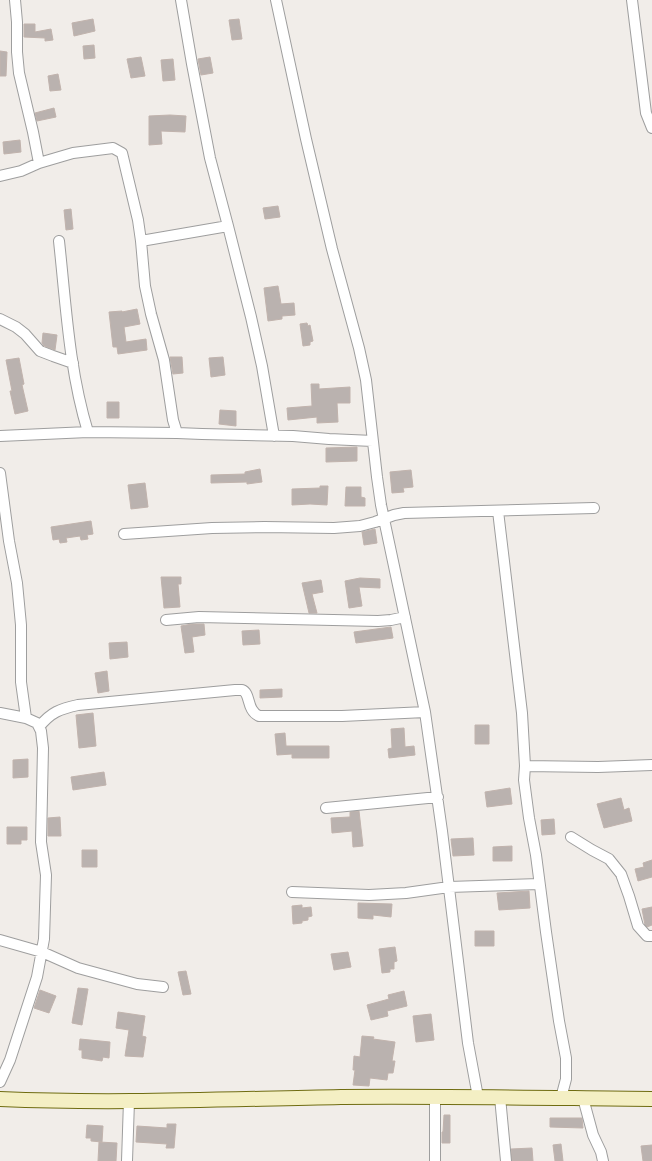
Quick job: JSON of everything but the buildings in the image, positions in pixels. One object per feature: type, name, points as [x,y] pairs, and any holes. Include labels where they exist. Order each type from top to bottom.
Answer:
[{"type":"main road","points":[[0,1100],[129,1101],[335,1097],[652,1099]]},
{"type":"street","points":[[15,0],[19,73],[39,163]]},
{"type":"street","points":[[181,0],[210,158],[262,366],[274,436]]},
{"type":"street","points":[[276,0],[306,139],[332,249],[360,348],[366,380],[377,477],[384,518],[425,712],[438,797],[468,1043],[478,1097]]},
{"type":"street","points":[[632,0],[646,113],[652,128]]},
{"type":"street","points":[[0,176],[21,171],[39,163],[73,153],[113,148],[122,153],[130,184],[141,241],[145,286],[164,360],[173,420],[177,433]]},
{"type":"street","points":[[141,241],[228,226]]},
{"type":"street","points":[[59,241],[65,291],[68,336],[79,400],[88,432]]},
{"type":"street","points":[[0,319],[25,334],[40,351],[73,363]]},
{"type":"street","points":[[0,436],[88,432],[177,433],[373,441]]},
{"type":"street","points":[[0,474],[9,541],[17,583],[21,625],[20,682],[26,718]]},
{"type":"street","points":[[124,534],[212,528],[334,528],[360,526],[404,513],[594,508]]},
{"type":"street","points":[[498,511],[522,713],[525,766],[524,780],[559,1021],[566,1058],[566,1080],[561,1098]]},
{"type":"street","points":[[166,620],[199,617],[378,621],[405,617]]},
{"type":"street","points":[[39,727],[46,718],[57,710],[78,705],[235,690],[242,690],[246,693],[251,710],[259,716],[342,716],[425,712]]},
{"type":"street","points":[[0,712],[26,718],[37,723],[41,731],[43,748],[41,842],[46,875],[45,924],[42,952],[37,977],[10,1060],[0,1082]]},
{"type":"street","points":[[525,766],[652,765]]},
{"type":"street","points":[[326,808],[438,797]]},
{"type":"street","points":[[570,837],[609,859],[621,874],[638,926],[647,936],[652,936]]},
{"type":"street","points":[[292,892],[369,895],[406,893],[449,887],[539,884]]},
{"type":"street","points":[[0,940],[42,952],[78,968],[137,984],[163,987]]},
{"type":"street","points":[[435,1097],[435,1161]]},
{"type":"street","points":[[500,1097],[506,1161]]},
{"type":"street","points":[[583,1098],[593,1135],[601,1152],[602,1161]]},
{"type":"street","points":[[127,1161],[129,1101]]}]
